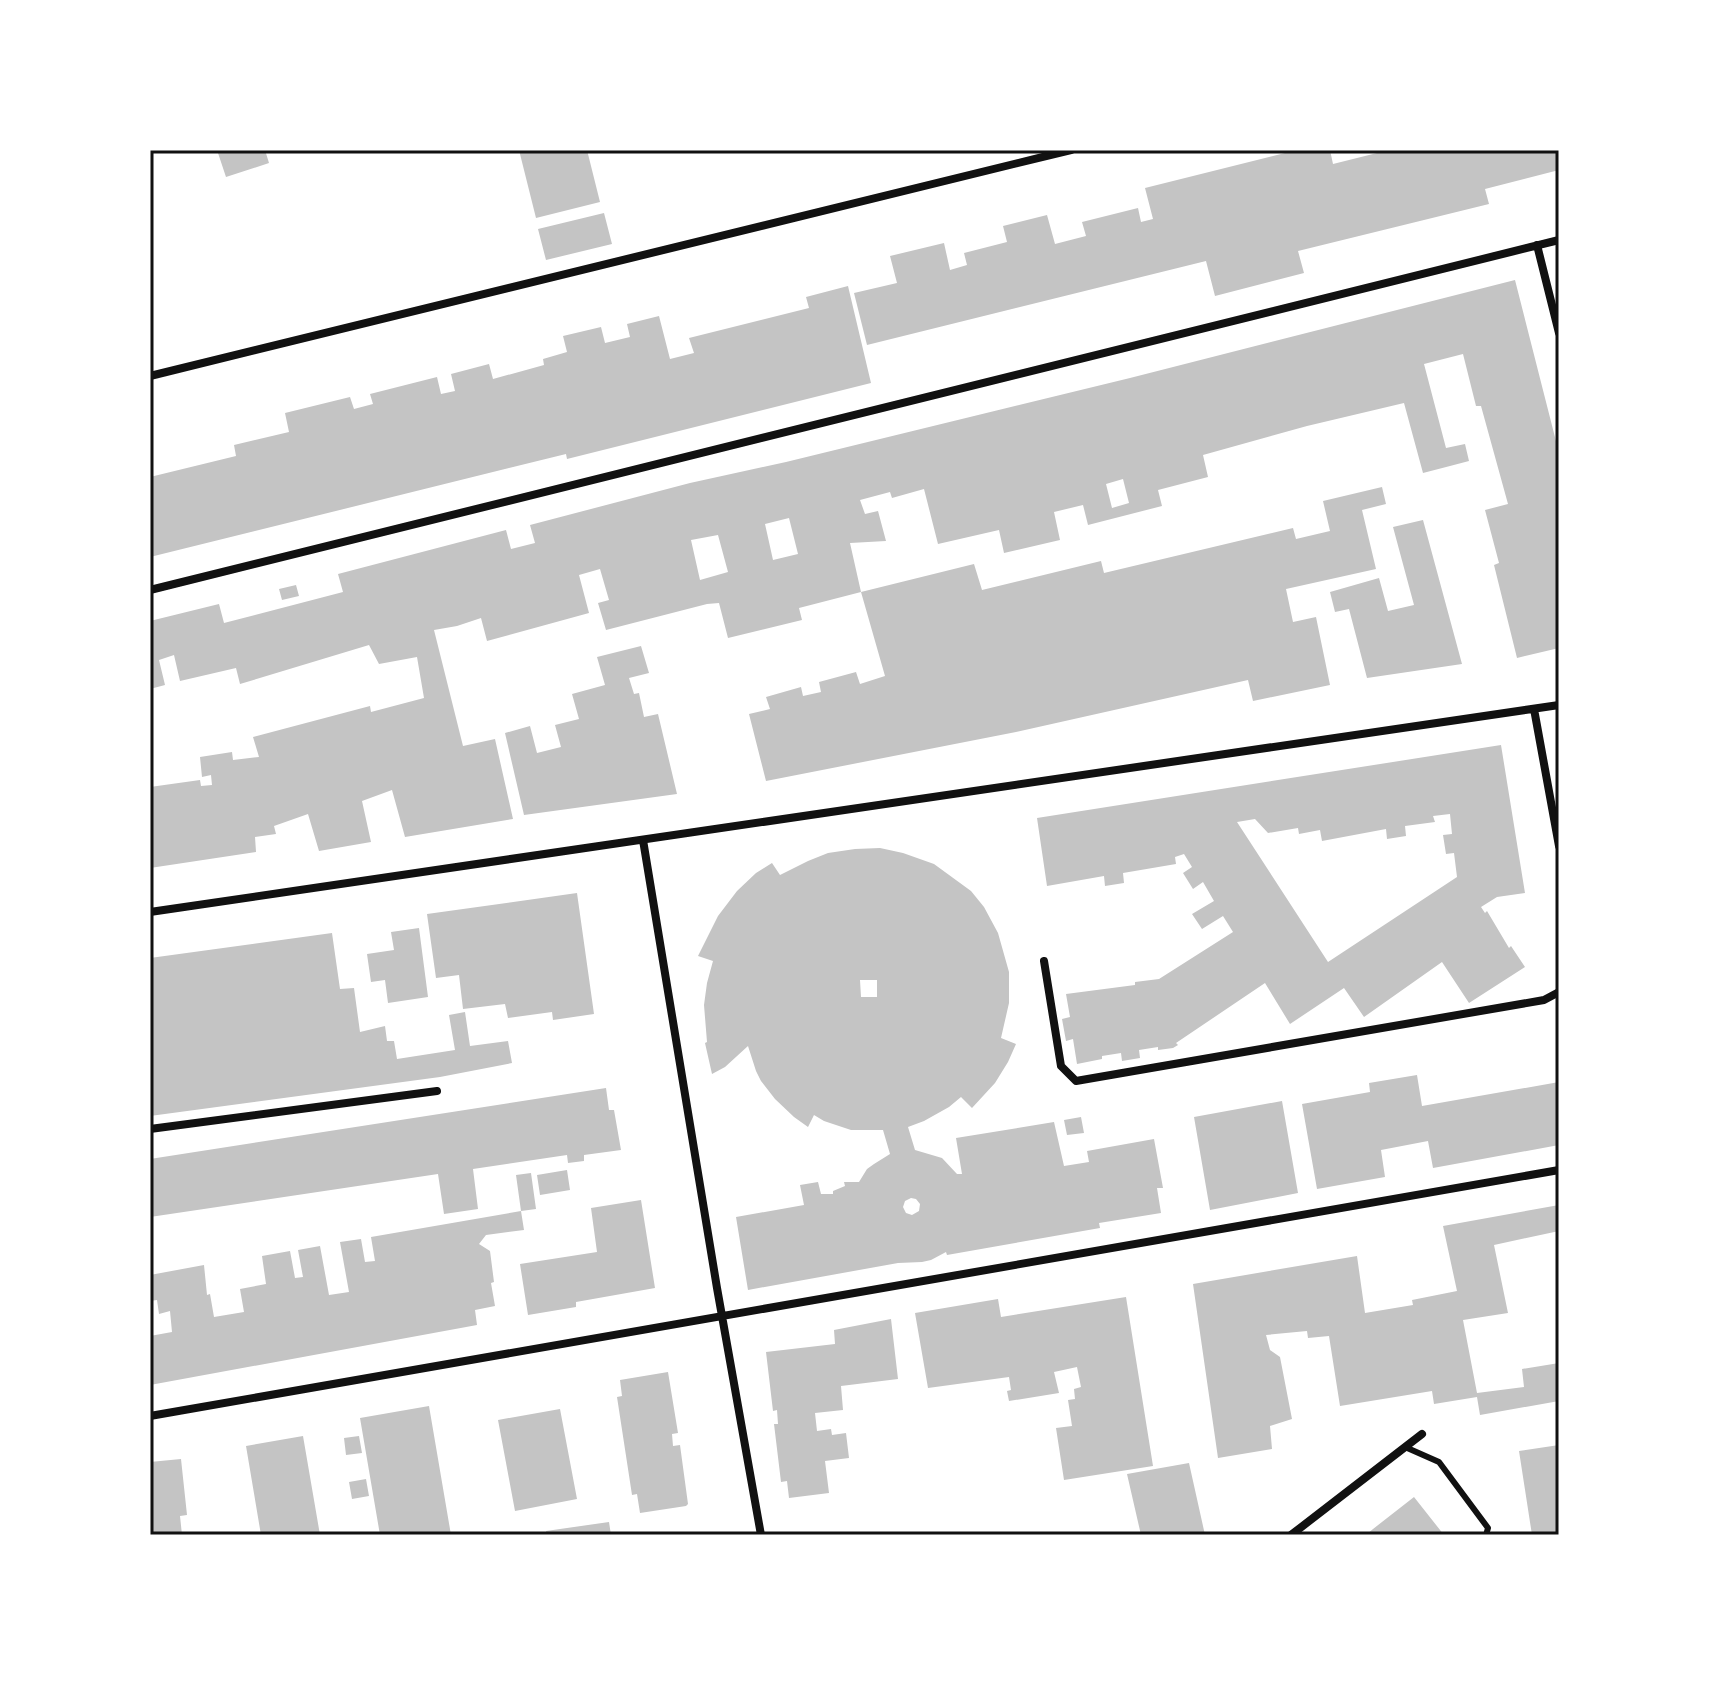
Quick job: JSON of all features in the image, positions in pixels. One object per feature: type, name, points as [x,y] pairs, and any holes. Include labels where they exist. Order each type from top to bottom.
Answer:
[{"type":"street","points":[[150,376],[1071,150]]},
{"type":"street","points":[[150,590],[1559,240]]},
{"type":"street","points":[[1537,245],[1559,333]]},
{"type":"street","points":[[150,912],[1559,705]]},
{"type":"street","points":[[1534,709],[1559,846]]},
{"type":"street","points":[[643,840],[761,1535]]},
{"type":"street","points":[[1044,961],[1061,1066],[1076,1081],[1544,1000],[1559,992]]},
{"type":"street","points":[[150,1129],[437,1091]]},
{"type":"street","points":[[150,1416],[1559,1170]]},
{"type":"street","points":[[1291,1535],[1422,1434]]},
{"type":"lane","points":[[1405,1447],[1439,1462],[1488,1528],[1486,1535]]},
{"type":"building","points":[[217,150],[265,150],[269,163],[226,177]]},
{"type":"building","points":[[519,150],[587,150],[600,202],[536,218]]},
{"type":"building","points":[[1297,150],[1330,150],[1333,164],[1389,150],[1559,150],[1559,170],[1485,189],[1489,204],[1298,251],[1304,273],[1215,296],[1206,261],[867,345],[854,293],[897,283],[890,256],[944,243],[950,270],[967,265],[964,253],[1007,242],[1003,226],[1047,215],[1055,244],[1086,236],[1082,222],[1138,208],[1141,222],[1153,219],[1145,188]]},
{"type":"building","points":[[604,213],[612,244],[546,260],[538,229]]},
{"type":"building","points":[[1515,280],[1559,453],[1559,648],[1517,658],[1494,565],[1499,563],[1485,510],[1508,504],[1481,406],[1476,406],[1463,354],[1424,364],[1446,448],[1465,444],[1469,461],[1423,473],[1404,403],[1203,455],[1208,477],[1158,490],[1162,506],[1088,525],[1083,505],[1054,512],[1060,540],[1004,553],[999,530],[938,544],[924,489],[892,498],[890,492],[860,500],[865,514],[878,511],[886,541],[850,543],[861,592],[799,608],[802,620],[728,638],[719,603],[606,630],[598,603],[609,600],[600,569],[579,575],[589,613],[487,641],[481,618],[434,630],[463,746],[495,739],[513,819],[405,837],[392,790],[362,801],[371,842],[319,851],[308,814],[274,826],[276,834],[255,837],[256,852],[150,868],[150,807],[153,806],[150,787],[200,780],[201,786],[212,785],[211,775],[202,777],[200,757],[232,752],[233,760],[259,757],[253,737],[370,706],[371,712],[424,698],[417,657],[379,664],[369,645],[240,684],[236,668],[180,681],[174,655],[159,660],[165,685],[150,689],[150,621],[219,604],[224,623],[343,592],[338,574],[506,530],[511,549],[535,543],[530,525],[690,483],[1130,378]],"holes":[[[1123,479],[1129,503],[1112,508],[1106,484]],[[789,518],[798,554],[773,560],[765,524]],[[718,535],[728,572],[700,580],[691,540]]]},
{"type":"building","points":[[848,286],[871,383],[567,459],[566,454],[150,557],[150,477],[236,456],[234,445],[289,432],[285,413],[350,397],[354,409],[373,404],[370,394],[437,377],[441,394],[455,391],[451,374],[489,364],[493,379],[544,365],[543,359],[567,352],[563,336],[601,327],[605,343],[630,337],[627,324],[659,316],[670,359],[694,353],[689,338],[809,308],[806,297]]},
{"type":"building","points":[[1382,487],[1386,504],[1362,510],[1376,569],[1286,589],[1293,622],[1316,617],[1330,685],[1253,701],[1248,680],[1016,732],[766,781],[749,714],[770,709],[766,697],[801,687],[803,696],[821,692],[819,682],[856,672],[860,684],[885,676],[861,592],[974,564],[982,590],[1101,561],[1104,573],[1293,528],[1296,539],[1330,531],[1323,501]]},
{"type":"building","points":[[1423,520],[1462,664],[1367,678],[1349,609],[1335,612],[1330,592],[1379,578],[1388,611],[1414,605],[1393,527]]},
{"type":"building","points":[[296,585],[299,596],[282,600],[279,589]]},
{"type":"building","points":[[641,646],[649,673],[629,678],[634,694],[639,693],[644,717],[658,714],[677,794],[524,815],[505,733],[530,726],[537,753],[561,747],[555,725],[579,719],[572,694],[605,685],[597,657]]},
{"type":"building","points":[[1501,745],[1525,893],[1497,897],[1481,907],[1485,913],[1487,911],[1509,948],[1511,946],[1525,967],[1469,1003],[1442,962],[1364,1017],[1344,988],[1290,1024],[1265,983],[1173,1048],[1139,1050],[1140,1058],[1122,1061],[1121,1053],[1077,1064],[1073,1039],[1066,1041],[1062,1019],[1070,1017],[1066,994],[1159,979],[1233,932],[1223,916],[1202,929],[1192,914],[1214,901],[1203,882],[1193,889],[1183,873],[1192,867],[1184,854],[1175,857],[1176,864],[1123,873],[1124,883],[1105,886],[1104,876],[1047,886],[1037,818]],"holes":[[[1450,814],[1452,834],[1443,835],[1446,854],[1454,853],[1457,877],[1328,962],[1237,822],[1255,819],[1268,833],[1298,828],[1299,834],[1320,830],[1322,841],[1386,829],[1387,839],[1406,836],[1405,826],[1435,822],[1433,816]]]},
{"type":"building","points":[[880,848],[934,864],[971,891],[998,933],[1009,972],[1009,1003],[1001,1038],[1016,1044],[1008,1062],[995,1083],[972,1108],[961,1097],[949,1107],[908,1127],[915,1150],[942,1158],[957,1174],[962,1174],[956,1138],[1054,1122],[1064,1166],[1089,1162],[1087,1151],[1154,1139],[1163,1188],[1157,1188],[1161,1213],[1099,1223],[1100,1228],[947,1255],[946,1252],[922,1262],[898,1263],[748,1290],[736,1217],[804,1205],[800,1185],[818,1182],[821,1194],[833,1194],[833,1191],[845,1186],[844,1182],[859,1182],[867,1169],[890,1154],[883,1130],[851,1130],[814,1115],[808,1127],[794,1117],[761,1081],[748,1046],[725,1067],[712,1074],[705,1043],[704,1005],[713,961],[698,956],[718,916],[756,873],[772,863],[780,875],[828,853]],"holes":[[[860,980],[877,980],[877,997],[861,997]],[[911,1198],[920,1204],[919,1211],[912,1215],[906,1213],[903,1207],[905,1201]]]},
{"type":"building","points":[[577,893],[594,1014],[553,1020],[552,1012],[508,1018],[505,1004],[463,1009],[459,975],[436,978],[427,914]]},
{"type":"building","points":[[419,928],[428,997],[388,1003],[385,980],[371,982],[367,954],[394,950],[391,932]]},
{"type":"building","points":[[332,933],[340,989],[354,988],[360,1032],[385,1026],[387,1041],[394,1041],[397,1059],[455,1050],[449,1015],[465,1012],[470,1046],[508,1041],[512,1063],[440,1077],[150,1116],[150,958]]},
{"type":"building","points":[[1417,1075],[1422,1106],[1559,1082],[1559,1145],[1433,1168],[1428,1141],[1381,1150],[1385,1177],[1317,1189],[1302,1104],[1370,1092],[1369,1083]]},
{"type":"building","points":[[606,1088],[609,1110],[614,1110],[621,1150],[584,1155],[584,1161],[568,1163],[567,1155],[473,1169],[478,1209],[444,1214],[438,1174],[150,1217],[150,1159]]},
{"type":"building","points":[[1282,1101],[1298,1193],[1210,1210],[1194,1117]]},
{"type":"building","points":[[1081,1117],[1084,1133],[1067,1135],[1064,1120]]},
{"type":"building","points":[[567,1170],[570,1190],[540,1195],[537,1175]]},
{"type":"building","points":[[531,1173],[536,1209],[521,1211],[516,1175]]},
{"type":"building","points":[[641,1200],[655,1288],[576,1302],[576,1307],[528,1315],[520,1264],[597,1252],[591,1208]]},
{"type":"building","points":[[1559,1205],[1559,1231],[1494,1245],[1508,1313],[1463,1320],[1477,1393],[1524,1387],[1522,1369],[1559,1363],[1559,1401],[1480,1415],[1477,1397],[1434,1404],[1432,1391],[1340,1406],[1329,1336],[1308,1338],[1307,1331],[1266,1335],[1270,1350],[1280,1357],[1292,1419],[1270,1426],[1272,1449],[1218,1458],[1193,1284],[1357,1256],[1365,1313],[1413,1305],[1412,1300],[1457,1291],[1443,1226]]},
{"type":"building","points":[[521,1211],[524,1230],[486,1235],[479,1244],[490,1251],[495,1306],[475,1310],[477,1325],[150,1385],[150,1336],[172,1332],[170,1311],[159,1314],[157,1300],[150,1301],[150,1275],[204,1265],[207,1295],[210,1294],[214,1317],[244,1312],[240,1289],[266,1284],[262,1256],[290,1251],[295,1278],[303,1277],[298,1250],[320,1246],[329,1295],[349,1292],[340,1242],[361,1239],[365,1262],[375,1261],[371,1237]]},
{"type":"building","points":[[1126,1297],[1153,1466],[1064,1480],[1056,1428],[1072,1426],[1068,1400],[1075,1399],[1074,1389],[1081,1387],[1077,1367],[1054,1372],[1059,1393],[1009,1401],[1009,1377],[928,1388],[915,1313],[998,1299],[1001,1317]]},
{"type":"building","points":[[891,1319],[898,1379],[841,1386],[843,1410],[815,1413],[817,1431],[831,1429],[832,1435],[846,1433],[849,1458],[825,1461],[829,1493],[789,1498],[787,1481],[781,1482],[774,1424],[778,1424],[777,1410],[773,1411],[766,1352],[835,1344],[834,1330]]},
{"type":"building","points":[[668,1372],[678,1433],[672,1434],[673,1446],[680,1445],[688,1504],[640,1513],[637,1494],[632,1495],[617,1397],[622,1396],[620,1380]]},
{"type":"building","points":[[429,1406],[451,1535],[380,1535],[360,1418]]},
{"type":"building","points":[[560,1409],[577,1499],[515,1511],[498,1420]]},
{"type":"building","points":[[303,1436],[320,1535],[261,1535],[246,1446]]},
{"type":"building","points":[[359,1436],[362,1453],[346,1455],[344,1438]]},
{"type":"building","points":[[1559,1445],[1559,1535],[1532,1535],[1519,1451]]},
{"type":"building","points":[[181,1459],[187,1515],[180,1516],[182,1535],[150,1535],[150,1462]]},
{"type":"building","points":[[1189,1463],[1205,1535],[1170,1535],[1170,1532],[1141,1535],[1127,1474]]},
{"type":"building","points":[[366,1479],[369,1496],[352,1499],[349,1482]]},
{"type":"building","points":[[1414,1497],[1444,1535],[1366,1535],[1373,1529]]},
{"type":"building","points":[[609,1522],[611,1535],[547,1535],[546,1531]]}]
